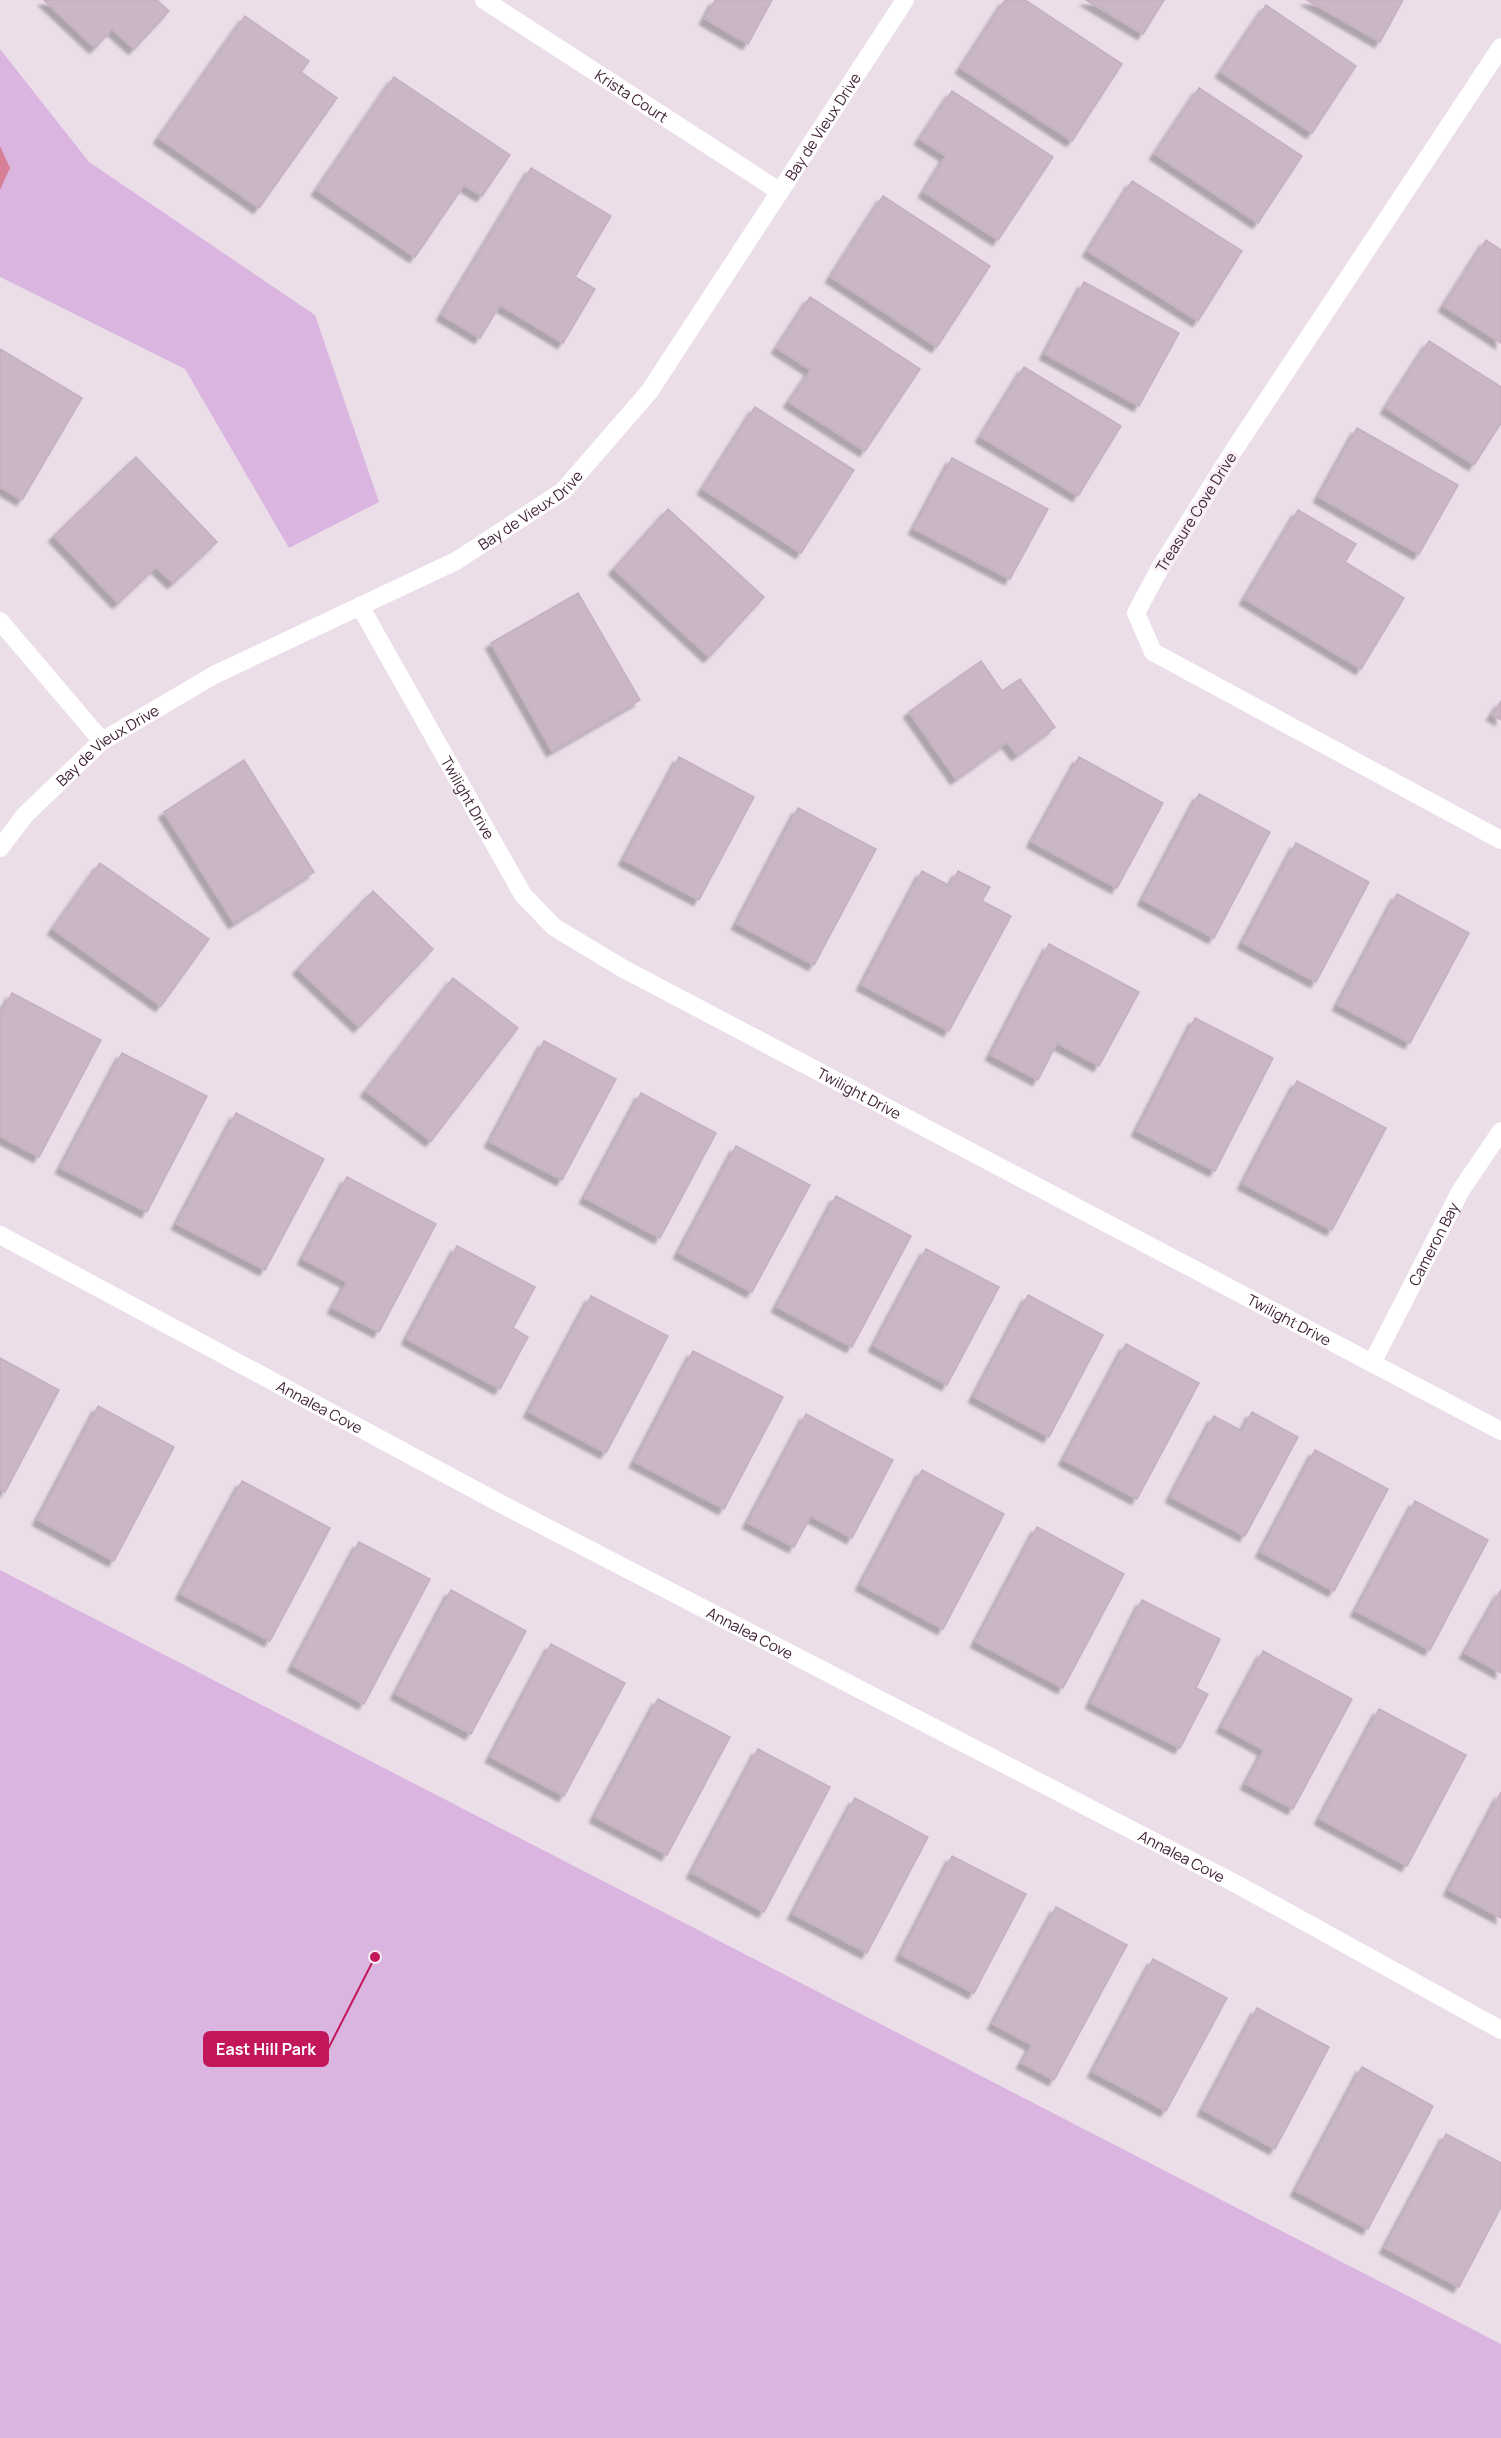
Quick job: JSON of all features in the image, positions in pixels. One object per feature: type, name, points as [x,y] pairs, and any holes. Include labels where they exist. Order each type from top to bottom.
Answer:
[{"type":"street","name":"Krista Court","points":[[484,0],[779,191]]},
{"type":"street","name":"Bay de Vieux Drive","points":[[0,848],[25,815],[102,741],[214,675],[456,561],[563,491],[649,392],[905,0]]},
{"type":"street","name":"Treasure Cove Drive","points":[[1501,47],[1234,450],[1160,568],[1136,613],[1153,652],[1501,840]]},
{"type":"street","name":"Twilight Drive","points":[[360,606],[523,895],[554,927],[632,974],[1501,1431]]},
{"type":"street","points":[[0,621],[102,741]]},
{"type":"street","name":"Cameron Bay","points":[[1372,1364],[1461,1190],[1501,1131]]},
{"type":"street","name":"Annalea Cove","points":[[0,1235],[497,1501],[1240,1886],[1501,2030]]},
{"type":"shaded area","points":[[0,49],[89,162],[315,315],[379,502],[289,548],[185,369],[0,277]]},
{"type":"shaded area","points":[[0,146],[10,168],[0,190]]},
{"type":"shaded area","points":[[0,1570],[1501,2344],[1501,2438],[0,2438]]},
{"type":"building","points":[[44,0],[157,0],[169,11],[134,49],[112,29],[95,48]]},
{"type":"building","points":[[715,0],[772,0],[748,44],[705,19]]},
{"type":"building","points":[[1005,0],[1025,0],[1122,64],[1072,141],[961,68]]},
{"type":"building","points":[[1086,0],[1164,0],[1143,34]]},
{"type":"building","points":[[1307,0],[1403,0],[1380,42]]},
{"type":"building","points":[[1266,5],[1356,66],[1312,133],[1221,72]]},
{"type":"building","points":[[245,16],[309,61],[301,72],[337,98],[259,208],[159,138]]},
{"type":"building","points":[[394,77],[510,155],[482,196],[464,185],[415,257],[317,190]]},
{"type":"building","points":[[1199,88],[1302,156],[1258,223],[1155,154]]},
{"type":"building","points":[[952,91],[1053,157],[998,240],[924,192],[946,156],[920,139]]},
{"type":"building","points":[[531,168],[611,216],[575,277],[595,289],[563,343],[500,305],[480,338],[442,315]]},
{"type":"building","points":[[1132,181],[1242,251],[1198,321],[1088,251]]},
{"type":"building","points":[[883,196],[990,266],[937,347],[831,277]]},
{"type":"building","points":[[1486,240],[1501,250],[1501,343],[1444,306]]},
{"type":"building","points":[[1084,282],[1179,333],[1139,406],[1045,354]]},
{"type":"building","points":[[810,297],[920,369],[865,451],[789,402],[811,370],[777,348]]},
{"type":"building","points":[[1429,341],[1501,387],[1501,423],[1474,465],[1386,408]]},
{"type":"building","points":[[0,349],[82,398],[22,500],[0,487]]},
{"type":"building","points":[[1024,367],[1121,426],[1078,496],[981,437]]},
{"type":"building","points":[[755,407],[854,470],[801,553],[703,489]]},
{"type":"building","points":[[1357,428],[1458,485],[1419,554],[1319,497]]},
{"type":"building","points":[[136,457],[217,542],[173,583],[156,567],[118,603],[54,536]]},
{"type":"building","points":[[952,458],[1048,509],[1010,579],[914,529]]},
{"type":"building","points":[[668,509],[764,597],[709,657],[614,569]]},
{"type":"building","points":[[1298,510],[1356,544],[1345,562],[1404,598],[1361,669],[1245,599]]},
{"type":"building","points":[[578,593],[640,700],[552,751],[491,643]]},
{"type":"building","points":[[981,661],[1002,691],[1020,679],[1055,727],[1017,755],[1007,742],[956,779],[909,712]]},
{"type":"building","points":[[1501,701],[1501,720],[1492,715]]},
{"type":"building","points":[[679,757],[754,797],[699,900],[624,860]]},
{"type":"building","points":[[1079,757],[1163,803],[1117,888],[1032,842]]},
{"type":"building","points":[[244,760],[314,872],[234,923],[164,812]]},
{"type":"building","points":[[1199,794],[1270,832],[1214,938],[1143,900]]},
{"type":"building","points":[[798,808],[876,849],[814,965],[737,924]]},
{"type":"building","points":[[1296,843],[1369,882],[1316,982],[1243,943]]},
{"type":"building","points":[[100,863],[209,939],[161,1006],[53,929]]},
{"type":"building","points":[[922,871],[950,886],[958,871],[990,887],[982,901],[1011,916],[949,1031],[862,985]]},
{"type":"building","points":[[373,891],[433,949],[359,1027],[298,969]]},
{"type":"building","points":[[1397,894],[1469,933],[1410,1043],[1338,1005]]},
{"type":"building","points":[[1049,944],[1139,992],[1099,1066],[1057,1043],[1038,1080],[991,1055]]},
{"type":"building","points":[[453,978],[518,1028],[431,1141],[366,1091]]},
{"type":"building","points":[[12,993],[101,1040],[39,1157],[0,1136],[0,1015]]},
{"type":"building","points":[[1195,1018],[1273,1058],[1215,1171],[1137,1131]]},
{"type":"building","points":[[544,1041],[616,1079],[562,1180],[490,1142]]},
{"type":"building","points":[[122,1053],[207,1096],[147,1212],[61,1168]]},
{"type":"building","points":[[1297,1081],[1386,1128],[1332,1230],[1243,1184]]},
{"type":"building","points":[[641,1093],[716,1133],[660,1238],[585,1198]]},
{"type":"building","points":[[236,1113],[324,1159],[265,1270],[177,1224]]},
{"type":"building","points":[[736,1146],[810,1185],[752,1292],[679,1253]]},
{"type":"building","points":[[347,1177],[436,1224],[379,1332],[333,1308],[347,1282],[303,1259]]},
{"type":"building","points":[[836,1196],[911,1236],[852,1347],[777,1307]]},
{"type":"building","points":[[457,1246],[535,1287],[513,1328],[528,1337],[500,1389],[407,1339]]},
{"type":"building","points":[[926,1249],[999,1287],[947,1385],[874,1346]]},
{"type":"building","points":[[1028,1295],[1103,1335],[1049,1437],[974,1397]]},
{"type":"building","points":[[591,1296],[668,1336],[606,1453],[529,1412]]},
{"type":"building","points":[[1126,1344],[1199,1383],[1137,1499],[1064,1460]]},
{"type":"building","points":[[693,1351],[783,1397],[724,1509],[635,1462]]},
{"type":"building","points":[[0,1358],[59,1390],[5,1492],[0,1489]]},
{"type":"building","points":[[98,1406],[174,1447],[114,1561],[38,1520]]},
{"type":"building","points":[[1252,1412],[1298,1437],[1245,1536],[1171,1497],[1214,1416],[1242,1431]]},
{"type":"building","points":[[806,1414],[893,1460],[852,1538],[811,1516],[794,1547],[748,1523]]},
{"type":"building","points":[[1315,1450],[1388,1489],[1334,1591],[1261,1552]]},
{"type":"building","points":[[922,1470],[1004,1514],[943,1629],[861,1585]]},
{"type":"building","points":[[242,1481],[330,1528],[270,1641],[181,1594]]},
{"type":"building","points":[[1415,1501],[1488,1540],[1430,1650],[1356,1611]]},
{"type":"building","points":[[1037,1527],[1124,1574],[1063,1688],[976,1642]]},
{"type":"building","points":[[359,1542],[430,1579],[364,1704],[293,1666]]},
{"type":"building","points":[[451,1590],[526,1631],[471,1734],[396,1694]]},
{"type":"building","points":[[1501,1590],[1501,1673],[1465,1653]]},
{"type":"building","points":[[1142,1600],[1220,1639],[1196,1688],[1208,1694],[1180,1748],[1091,1703]]},
{"type":"building","points":[[551,1644],[625,1683],[564,1796],[491,1757]]},
{"type":"building","points":[[1263,1651],[1352,1699],[1293,1809],[1246,1784],[1264,1750],[1222,1727]]},
{"type":"building","points":[[658,1699],[730,1737],[667,1855],[595,1817]]},
{"type":"building","points":[[1379,1709],[1466,1755],[1407,1866],[1320,1819]]},
{"type":"building","points":[[758,1749],[830,1787],[764,1912],[692,1873]]},
{"type":"building","points":[[1501,1792],[1501,1918],[1449,1890]]},
{"type":"building","points":[[855,1798],[928,1837],[867,1953],[793,1914]]},
{"type":"building","points":[[952,1856],[1026,1894],[974,1993],[901,1955]]},
{"type":"building","points":[[1056,1907],[1127,1945],[1054,2080],[1022,2063],[1032,2045],[993,2024]]},
{"type":"building","points":[[1153,1959],[1227,1998],[1166,2111],[1093,2072]]},
{"type":"building","points":[[1257,2008],[1329,2047],[1275,2149],[1203,2110]]},
{"type":"building","points":[[1362,2067],[1433,2106],[1368,2229],[1296,2191]]},
{"type":"building","points":[[1446,2134],[1501,2163],[1501,2207],[1459,2287],[1385,2248]]},
{"type":"place","name":"East Hill Park","points":[[375,1957]]}]
